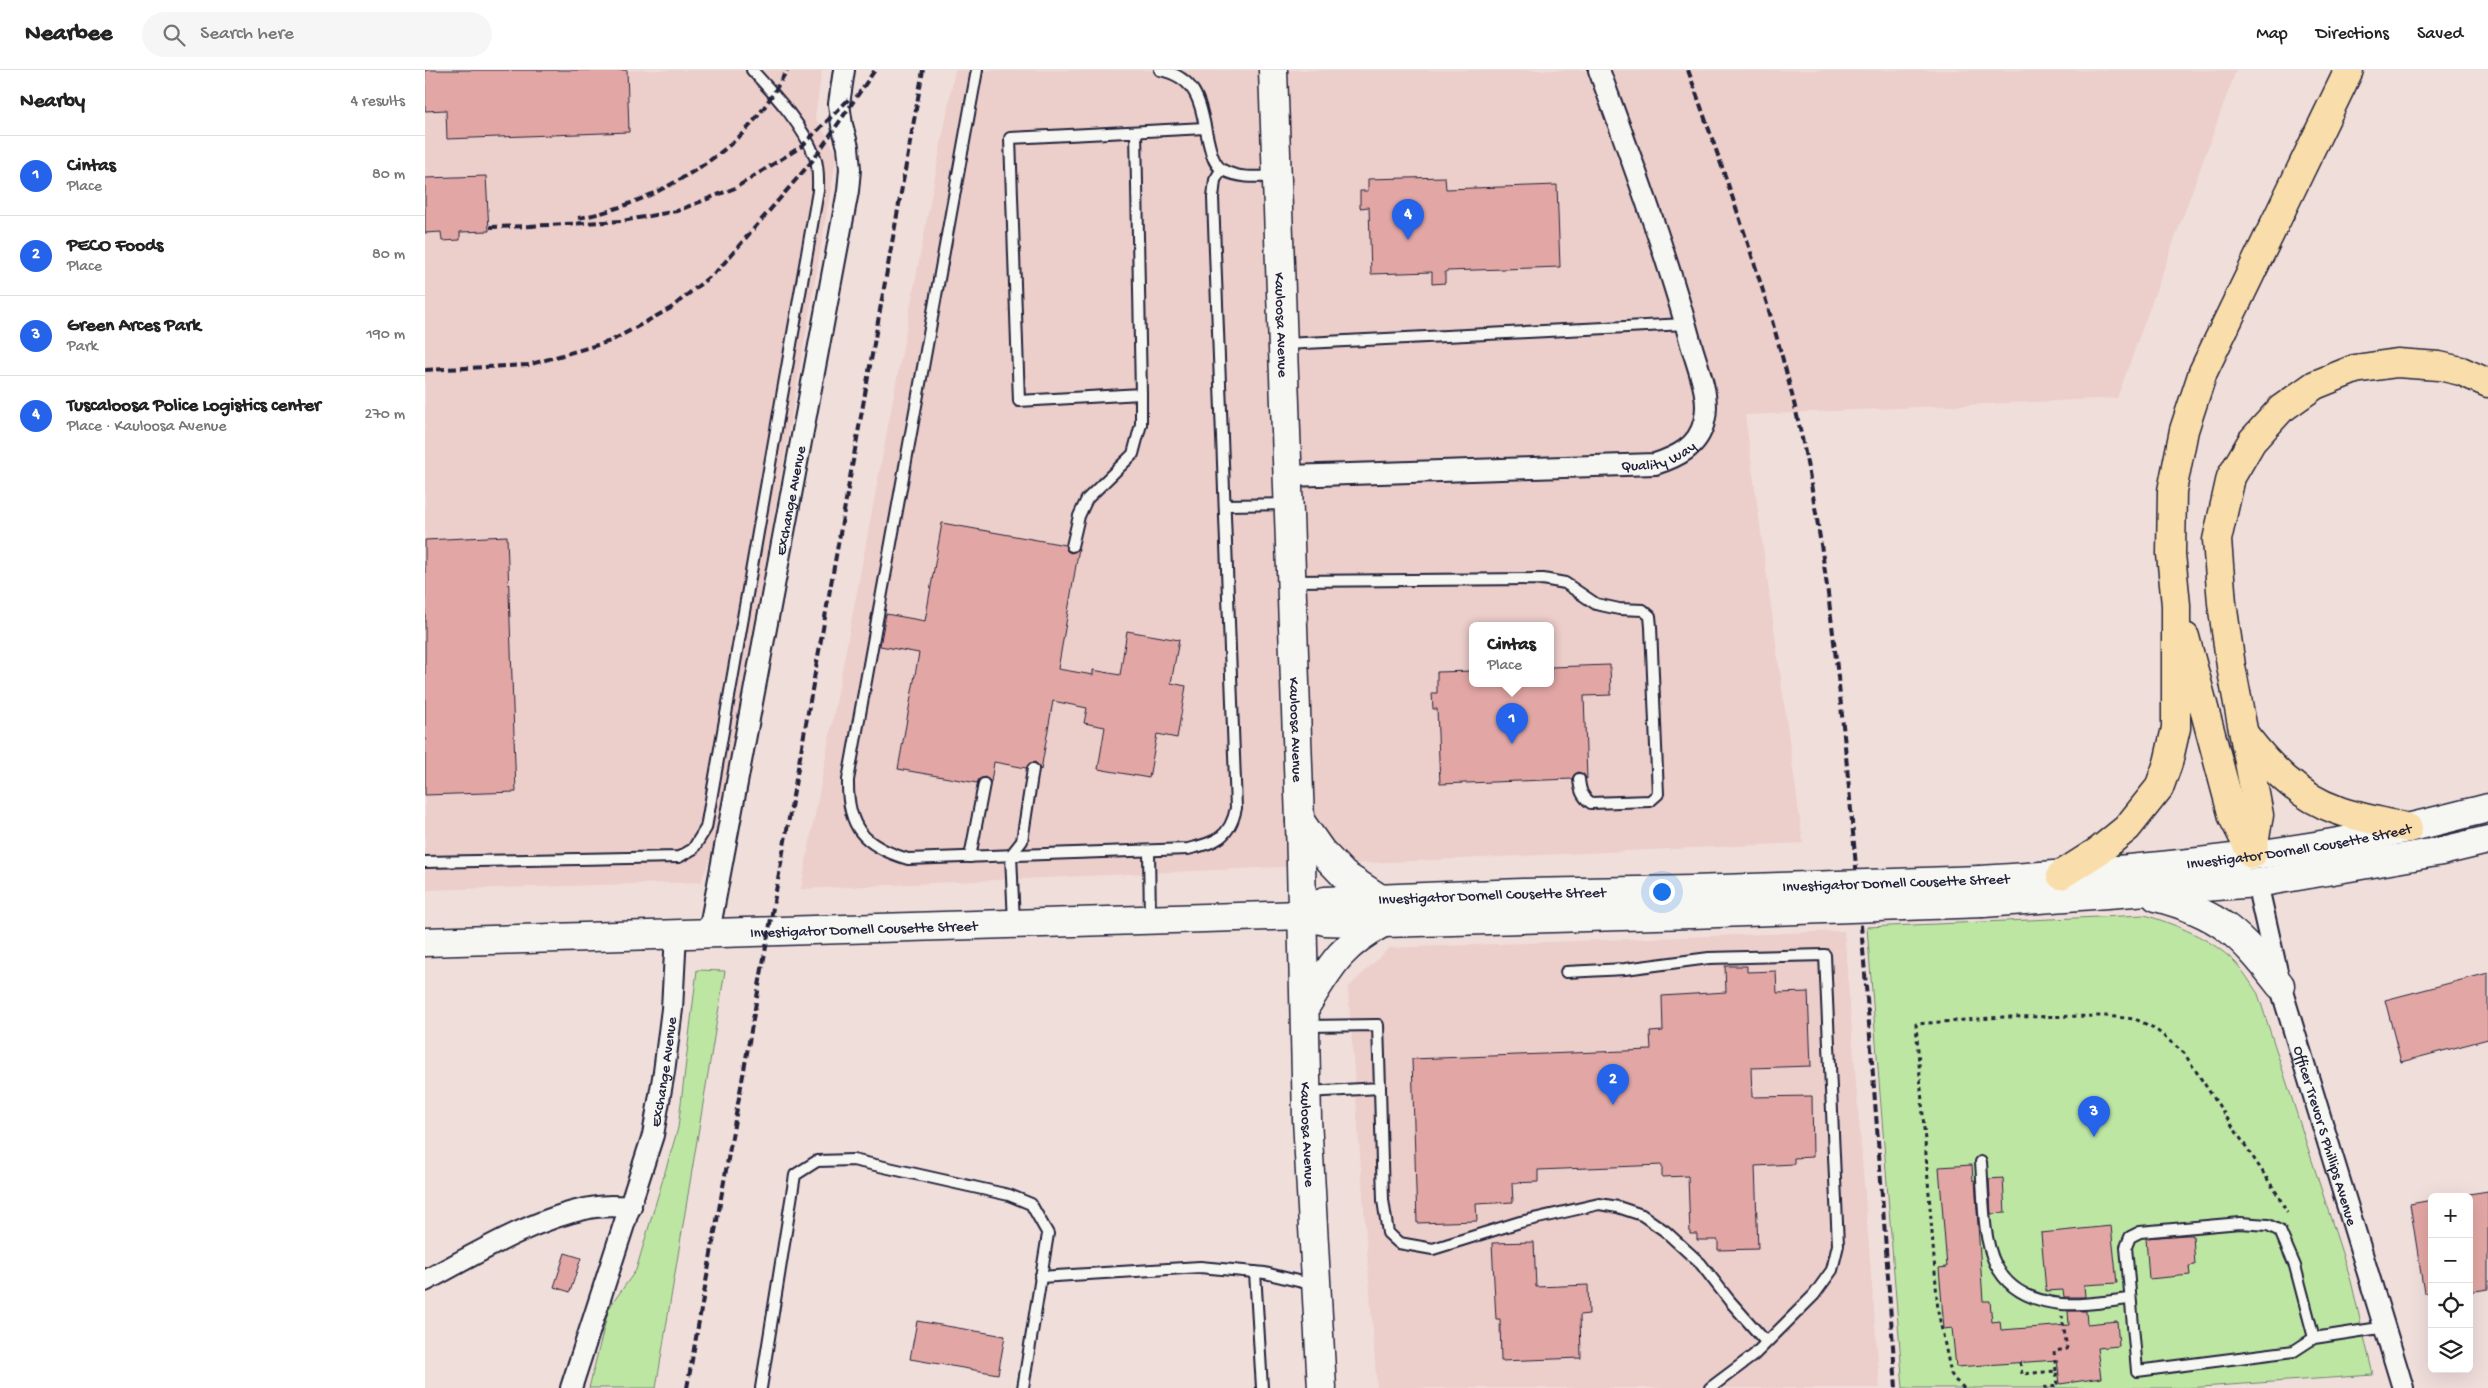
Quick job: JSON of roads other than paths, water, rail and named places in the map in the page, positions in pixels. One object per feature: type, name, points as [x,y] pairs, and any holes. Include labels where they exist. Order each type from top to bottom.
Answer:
[{"type":"highway","points":[[2061,875],[2100,850],[2127,828],[2159,788],[2168,763],[2176,728],[2177,605],[2171,554],[2172,491],[2184,430],[2203,372],[2349,70]]},
{"type":"highway","points":[[2252,854],[2259,815],[2231,666],[2222,603],[2217,540],[2231,477],[2252,441],[2281,409],[2315,385],[2355,369],[2397,363],[2439,366],[2461,371],[2488,382]]},
{"type":"highway","points":[[2177,605],[2233,817],[2252,854]]},
{"type":"highway","points":[[2245,734],[2284,780],[2313,800],[2339,811],[2408,828]]},
{"type":"main road","name":"Kauloosa Avenue","points":[[1273,70],[1301,821],[1306,1092],[1322,1388]]},
{"type":"main road","name":"Investigator Dornell Cousette Street","points":[[1982,891],[2061,875],[2252,854],[2355,839],[2488,808]]},
{"type":"main road","points":[[1301,821],[1321,851],[1381,911],[1360,936],[1347,946],[1333,964],[1305,1017]]},
{"type":"main road","name":"Investigator Dornell Cousette Street","points":[[425,942],[1302,915],[1325,921],[1381,911],[1982,891],[2141,893],[2257,883],[2442,851],[2488,840]]},
{"type":"main road","points":[[2252,854],[2257,883]]},
{"type":"main road","points":[[2141,893],[2187,905],[2215,918],[2249,946],[2280,985]]},
{"type":"street","name":"Exchange Avenue","points":[[709,932],[848,191],[848,147],[841,125],[839,104],[844,70]]},
{"type":"street","name":"Quality Way","points":[[1289,476],[1504,470],[1568,465],[1655,464],[1676,457],[1694,443],[1704,423],[1706,401],[1686,324],[1652,218],[1599,70]]},
{"type":"street","name":"Officer Trevor S Phillips Avenue","points":[[2257,883],[2280,985],[2403,1388]]},
{"type":"street","name":"Exchange Avenue","points":[[571,1388],[653,1135],[672,1009],[675,934]]},
{"type":"street","points":[[425,1281],[507,1237],[566,1214],[587,1208],[631,1207]]},
{"type":"lane","points":[[425,862],[679,857],[693,848],[706,828],[818,192],[817,168],[807,141],[773,94],[752,70]]},
{"type":"lane","points":[[977,70],[848,780],[848,798],[852,817],[862,835],[883,852],[908,859],[1188,849],[1208,845],[1225,836],[1234,820],[1236,808],[1233,718],[1213,198],[1215,180],[1221,170]]},
{"type":"lane","points":[[1160,70],[1185,79],[1195,90],[1212,158],[1221,170],[1244,177],[1277,176]]},
{"type":"lane","points":[[1141,394],[1019,401],[1010,138],[1205,128]]},
{"type":"lane","points":[[1072,546],[1079,516],[1087,499],[1133,454],[1141,424],[1136,132]]},
{"type":"lane","points":[[1284,344],[1686,324]]},
{"type":"lane","points":[[1225,505],[1289,504]]},
{"type":"lane","points":[[1292,581],[1543,578],[1565,584],[1596,604],[1619,609],[1643,610],[1649,616],[1651,627],[1657,794],[1650,801],[1591,803],[1584,798],[1579,779]]},
{"type":"lane","points":[[1014,924],[1011,856],[1022,841],[1033,769]]},
{"type":"lane","points":[[970,857],[985,784]]},
{"type":"lane","points":[[1149,851],[1150,920]]},
{"type":"lane","points":[[1566,972],[1625,969],[1709,958],[1825,955],[1838,1244],[1832,1270],[1814,1294],[1753,1355],[1710,1388]]},
{"type":"lane","points":[[1305,1017],[1378,1025],[1383,1200],[1388,1233],[1399,1242],[1433,1249],[1521,1222],[1599,1204],[1618,1207],[1643,1215],[1665,1231],[1701,1264],[1729,1300],[1766,1342]]},
{"type":"lane","points":[[1306,1092],[1380,1088]]},
{"type":"lane","points":[[761,1388],[795,1176],[817,1161],[853,1160],[1009,1195],[1031,1204],[1048,1234],[1023,1388]]},
{"type":"lane","points":[[1981,1162],[1989,1253],[2007,1282],[2021,1293],[2063,1304],[2130,1299]]},
{"type":"lane","points":[[2314,1338],[2295,1266],[2280,1231],[2268,1225],[2240,1223],[2140,1232],[2130,1237],[2126,1247],[2137,1372],[2294,1351],[2314,1338],[2385,1327]]},
{"type":"lane","points":[[1040,1277],[1200,1267],[1255,1272],[1302,1282],[1316,1282]]},
{"type":"lane","points":[[1255,1272],[1262,1388]]},
{"type":"railway","points":[[578,218],[622,206],[667,187],[708,161],[750,126],[767,103],[787,70]]},
{"type":"railway","points":[[425,370],[528,365],[611,341],[671,308],[719,269],[813,160],[875,70]]},
{"type":"railway","points":[[687,1388],[923,70]]},
{"type":"railway","points":[[1688,70],[1751,255],[1780,349],[1803,443],[1821,542],[1840,693],[1854,844],[1896,1388]]},
{"type":"railway","points":[[529,226],[622,221],[677,211],[735,188],[802,146],[849,99]]},
{"type":"railway","points":[[490,227],[534,226]]},
{"type":"place","name":"Tuscaloosa Police Logistics center","points":[[1408,240]]},
{"type":"place","name":"Cintas","points":[[1512,744]]},
{"type":"place","name":"PECO Foods","points":[[1613,1105]]},
{"type":"place","name":"Green Arces Park","points":[[2094,1137]]}]
